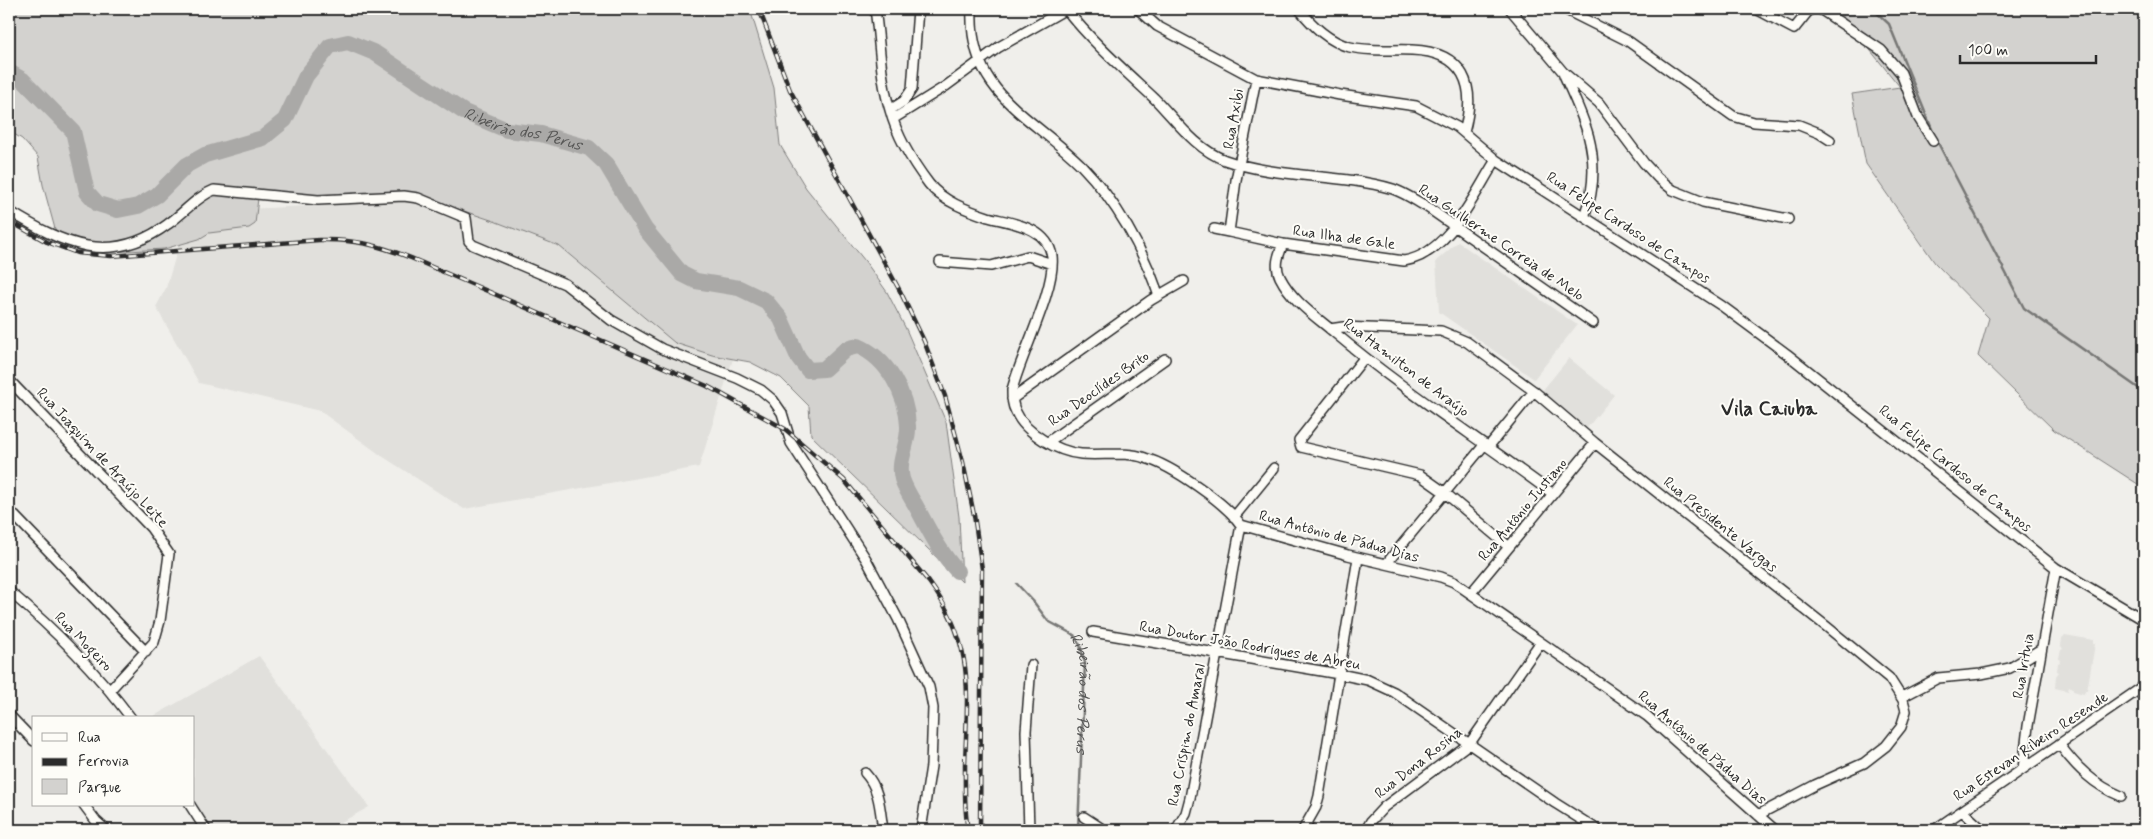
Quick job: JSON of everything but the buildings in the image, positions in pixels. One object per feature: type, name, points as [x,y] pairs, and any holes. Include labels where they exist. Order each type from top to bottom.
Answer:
[{"type":"street","points":[[875,9],[891,115],[916,166],[929,184],[940,196],[985,216],[1023,225],[1034,231],[1049,248],[1052,264],[1045,298],[1014,380],[1012,399]]},
{"type":"street","points":[[891,115],[912,89],[916,65],[918,9]]},
{"type":"street","points":[[972,9],[971,28],[980,61],[988,78],[1026,120],[1082,167],[1108,198],[1118,211],[1138,249],[1159,296]]},
{"type":"street","points":[[891,115],[946,86],[999,47],[1066,9]]},
{"type":"street","name":"Rua Guilherme Correia de Melo","points":[[1066,9],[1095,43],[1154,98],[1190,136],[1213,154],[1240,164],[1266,170],[1343,180],[1394,190],[1426,207],[1593,323]]},
{"type":"street","name":"Rua Felipe Cardoso de Campos","points":[[1138,9],[1157,26],[1256,79],[1340,95],[1416,106],[1464,132],[1496,160],[1585,215],[1653,262],[1722,306],[1787,354],[2056,568],[2144,620]]},
{"type":"street","points":[[1299,9],[1311,23],[1336,42],[1351,47],[1430,52],[1453,62],[1463,73],[1468,88],[1469,108],[1464,132]]},
{"type":"street","points":[[1510,9],[1563,72],[1599,103],[1644,163],[1673,190],[1703,202],[1788,219]]},
{"type":"street","points":[[1564,9],[1636,47],[1733,116],[1754,122],[1799,125],[1819,133],[1830,140]]},
{"type":"street","points":[[1756,9],[1794,29],[1810,9]]},
{"type":"street","points":[[1820,9],[1881,50],[1901,73],[1918,117],[1932,142]]},
{"type":"street","points":[[1563,72],[1580,110],[1592,145],[1592,182],[1585,215]]},
{"type":"street","name":"Rua Axibi","points":[[1229,232],[1256,79]]},
{"type":"street","name":"Rua Ilha de Gale","points":[[1214,229],[1283,244],[1404,261],[1426,253],[1439,243],[1454,226],[1496,160]]},
{"type":"street","points":[[9,211],[55,237],[97,248],[122,246],[152,234],[167,225],[199,198],[214,190],[318,200],[404,196],[418,198],[466,218],[469,242],[472,246],[565,284],[611,320],[662,349],[737,378],[761,390],[773,400],[782,414],[791,443],[866,559],[898,619],[929,687],[933,708],[931,766],[921,830]]},
{"type":"street","name":"Rua Hamilton de Araújo","points":[[1283,244],[1278,257],[1279,275],[1289,291],[1313,316],[1364,358],[1553,494]]},
{"type":"street","points":[[940,262],[991,266],[1028,256],[1052,264]]},
{"type":"street","points":[[1012,399],[1159,296],[1184,281]]},
{"type":"street","name":"Rua Presidente Vargas","points":[[1330,329],[1343,327],[1392,328],[1448,333],[1474,346],[1534,391],[1595,444],[1882,672],[1894,684],[1902,697]]},
{"type":"street","name":"Rua Deoclídes Brito","points":[[1048,442],[1143,376],[1165,358]]},
{"type":"street","points":[[1364,358],[1299,440],[1301,447],[1420,474],[1509,547]]},
{"type":"street","name":"Rua Joaquim de Araújo Leite","points":[[9,380],[152,528],[169,554],[167,578],[154,642],[110,690]]},
{"type":"street","points":[[1386,564],[1444,492],[1534,391]]},
{"type":"street","name":"Rua Antônio de Pádua Dias","points":[[1012,399],[1016,414],[1023,423],[1048,442],[1072,453],[1131,455],[1157,462],[1181,476],[1234,516],[1241,525],[1358,558],[1441,577],[1471,593],[1646,716],[1775,830]]},
{"type":"street","name":"Rua Antônio Justiano","points":[[1471,593],[1595,444]]},
{"type":"street","points":[[1234,516],[1274,468]]},
{"type":"street","points":[[9,510],[146,652]]},
{"type":"street","name":"Rua Crispim do Amaral","points":[[1176,830],[1189,805],[1241,525]]},
{"type":"street","points":[[1303,830],[1316,807],[1319,796],[1358,558]]},
{"type":"street","name":"Rua Irituia","points":[[2023,769],[2041,649],[2056,568]]},
{"type":"street","name":"Rua Mogeiro","points":[[9,591],[76,652],[110,690],[130,716]]},
{"type":"street","name":"Rua Doutor João Rodrigues de Abreu","points":[[1093,632],[1368,680],[1394,692],[1555,803],[1598,830]]},
{"type":"street","name":"Rua Dona Rosina","points":[[1366,830],[1371,821],[1384,807],[1470,743],[1540,643]]},
{"type":"street","points":[[1758,815],[1877,755],[1901,727],[1906,711],[1902,697],[1938,678],[1987,673],[2010,668],[2041,649]]},
{"type":"street","points":[[1028,830],[1026,731],[1031,665]]},
{"type":"street","name":"Rua Estevan Ribeiro Resende","points":[[1934,830],[2144,686]]},
{"type":"street","points":[[9,715],[32,739]]},
{"type":"street","points":[[2059,744],[2089,778],[2121,796]]},
{"type":"street","points":[[865,773],[875,788],[879,800],[882,830]]},
{"type":"street","points":[[85,806],[106,830]]},
{"type":"street","points":[[191,806],[206,830]]},
{"type":"street","points":[[1962,811],[1983,830]]},
{"type":"street","points":[[1084,817],[1104,830]]},
{"type":"shaded area","points":[[403,201],[499,218],[744,324],[699,467],[464,509],[382,456],[320,411],[199,383],[156,307],[166,288],[189,212]]},
{"type":"shaded area","points":[[1458,242],[1577,325],[1534,379],[1439,312],[1436,261]]},
{"type":"shaded area","points":[[1569,358],[1614,395],[1587,428],[1542,391]]},
{"type":"shaded area","points":[[2065,635],[2093,640],[2093,644],[2095,644],[2087,691],[2084,694],[2073,691],[2073,688],[2069,687],[2068,691],[2055,688],[2056,676],[2059,672],[2057,671],[2058,663],[2060,662],[2059,658],[2063,649],[2061,646],[2062,638]]},
{"type":"shaded area","points":[[259,656],[369,807],[327,830],[209,830],[195,806],[195,716],[154,716]]},
{"type":"green space","points":[[9,9],[750,9],[774,88],[780,145],[806,188],[865,261],[887,292],[906,329],[946,422],[959,517],[962,582],[811,435],[809,406],[781,378],[750,362],[712,355],[675,343],[559,246],[494,221],[452,207],[395,194],[328,196],[267,191],[258,198],[255,224],[249,228],[209,233],[199,239],[164,249],[109,252],[77,250],[55,229],[43,185],[38,157],[22,139],[9,131]]},
{"type":"green space","points":[[1837,9],[2144,9],[2144,488],[2054,430],[1978,356],[1989,318],[1935,263],[1866,164],[1852,94],[1900,87]]},
{"type":"waterway","points":[[1873,9],[1889,24],[1936,139],[2024,308],[2144,392]]},
{"type":"waterway","name":"Ribeirão dos Perus","points":[[9,72],[23,80],[73,131],[87,192],[98,204],[118,210],[138,206],[157,195],[187,165],[205,155],[263,138],[285,120],[306,76],[330,46],[348,42],[375,53],[464,112],[507,130],[541,134],[589,148],[606,164],[645,229],[682,274],[696,281],[739,288],[766,301],[781,319],[798,357],[808,370],[824,369],[846,349],[858,346],[878,359],[886,368],[894,378],[907,414],[908,433],[901,465],[902,479],[935,540],[957,571]]},
{"type":"waterway","name":"Ribeirão dos Perus","points":[[1017,584],[1048,621],[1074,635],[1080,645],[1085,663],[1078,830]]},
{"type":"railway","points":[[759,9],[790,90],[900,291],[924,341],[945,396],[963,462],[974,515],[982,569],[980,830]]},
{"type":"railway","points":[[9,221],[47,242],[77,253],[111,256],[319,240],[355,242],[377,246],[411,258],[707,386],[785,429],[844,480],[929,582],[955,627],[962,648],[967,692],[965,790],[968,830]]},
{"type":"district","name":"Vila Caiuba","points":[[1769,409]]}]
